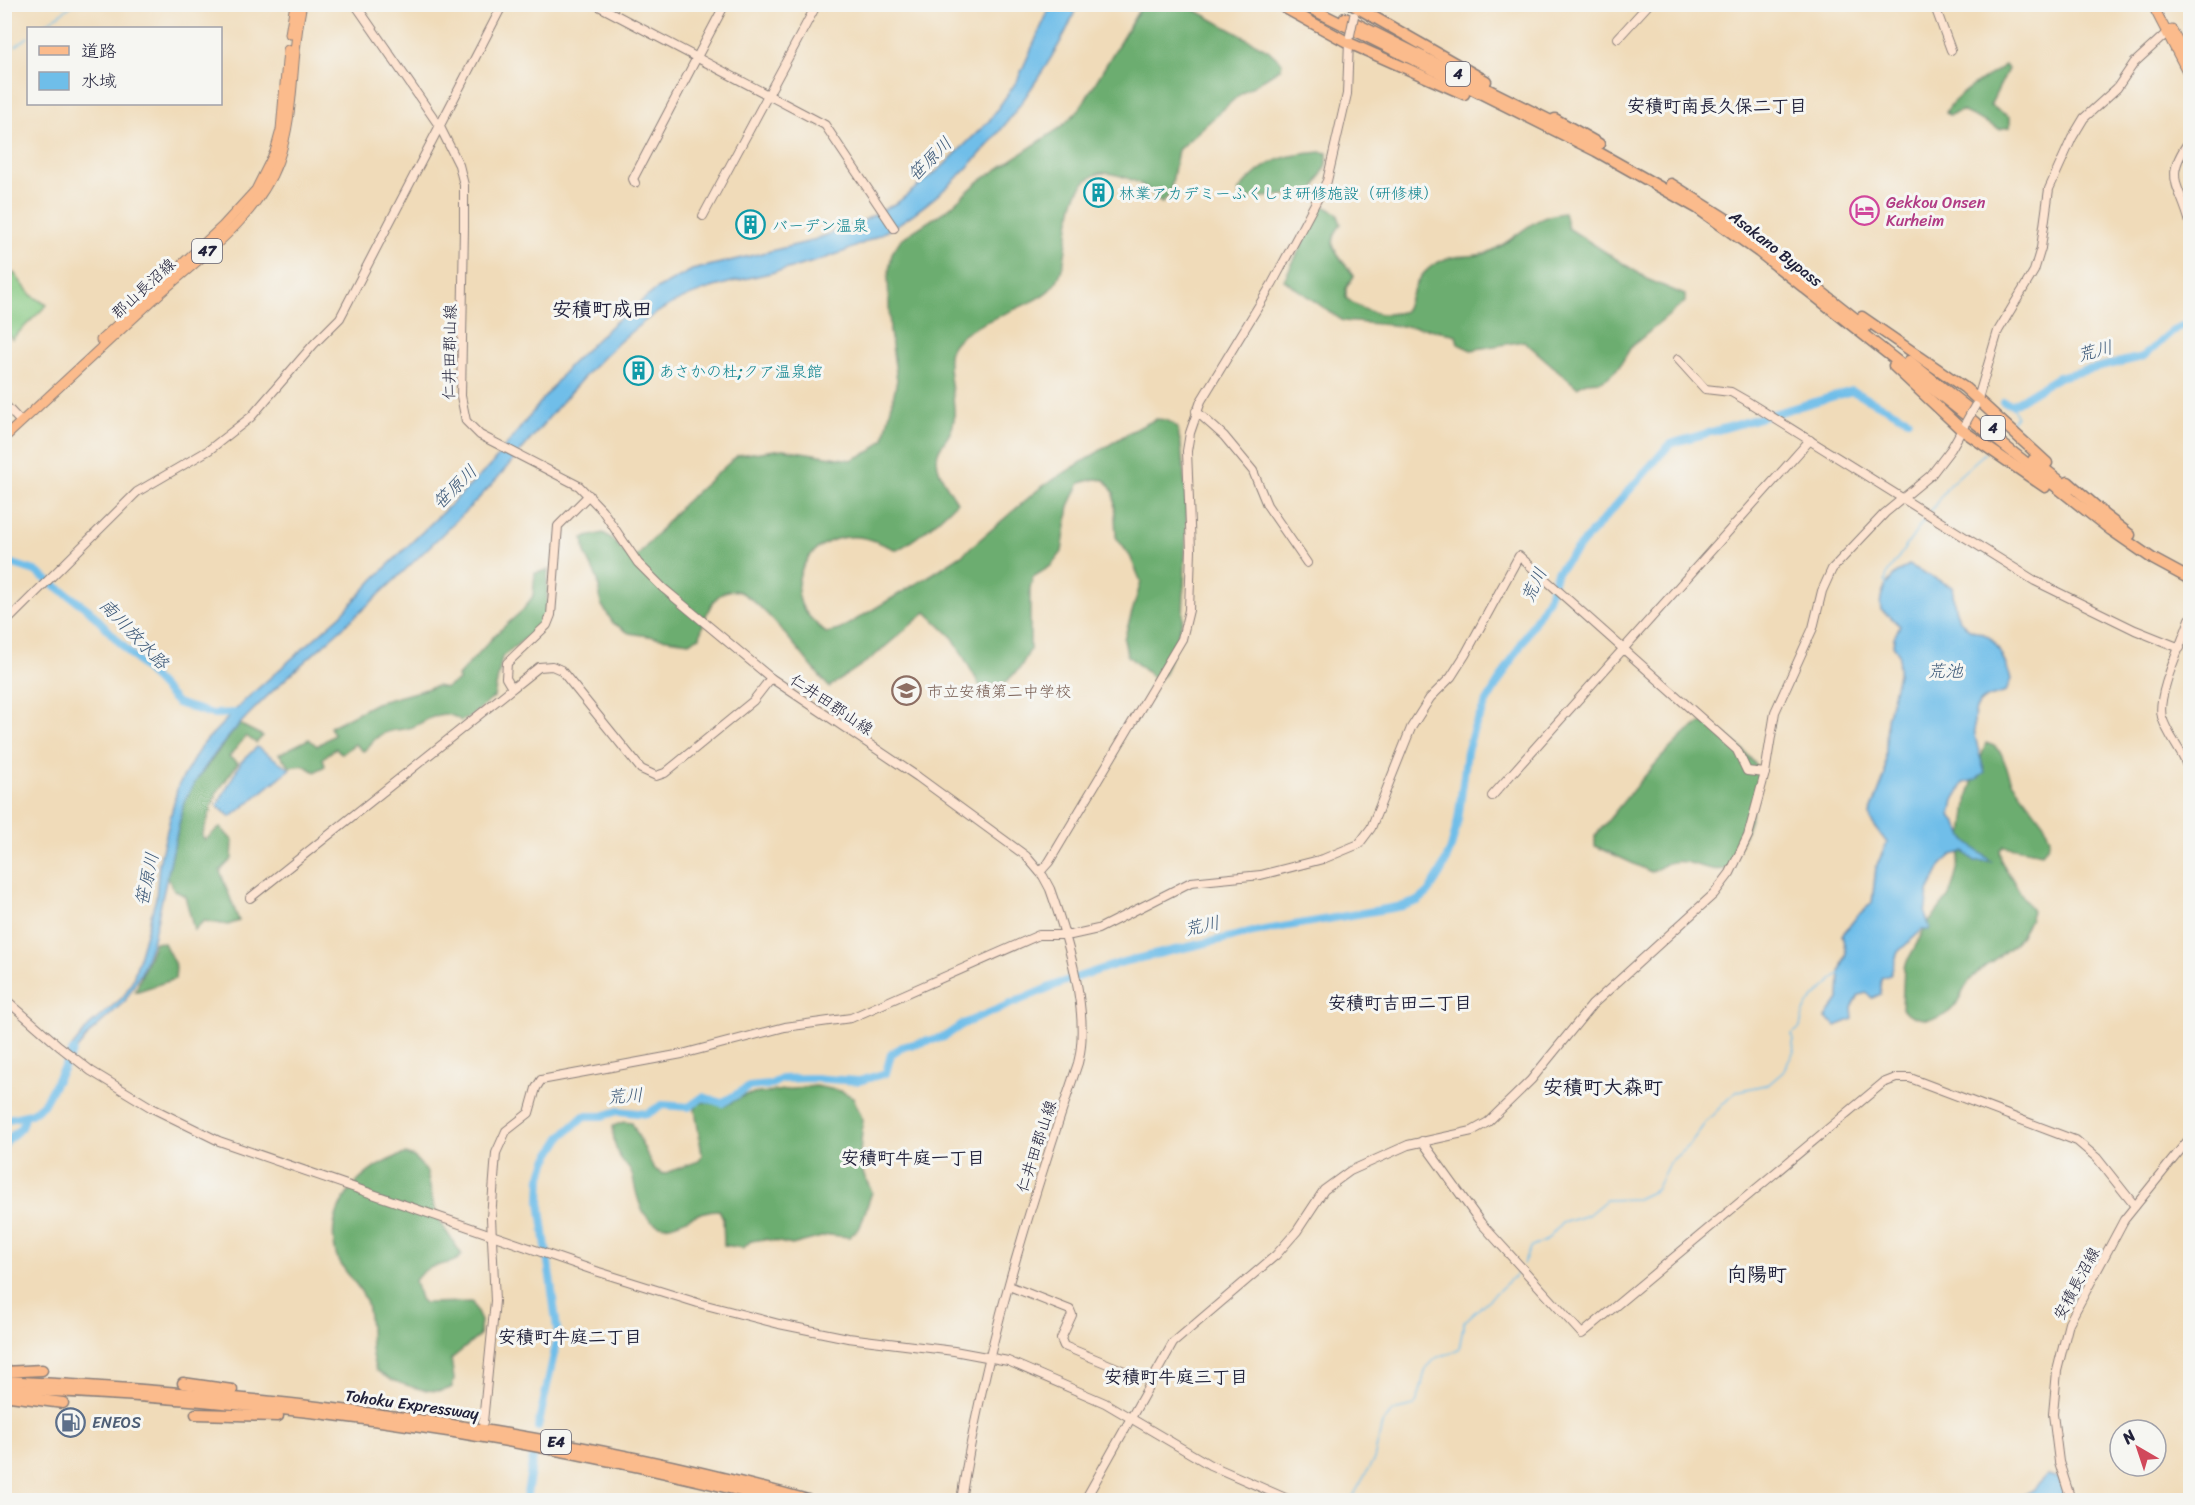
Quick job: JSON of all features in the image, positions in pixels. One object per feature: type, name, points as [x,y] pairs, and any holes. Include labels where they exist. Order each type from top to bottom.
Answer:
[{"type":"highway","points":[[1278,4],[1485,103],[1553,129]]},
{"type":"highway","name":"Asakano Bypass","points":[[1302,4],[1652,180],[1697,208],[2104,520],[2190,571]]},
{"type":"highway","name":"Asakano Bypass","points":[[1317,4],[1599,144],[1692,196],[1739,227],[2153,559],[2190,579]]},
{"type":"highway","points":[[1354,8],[1599,144]]},
{"type":"highway","points":[[1802,277],[1976,402],[2104,520]]},
{"type":"highway","points":[[1806,290],[1820,306],[1964,426],[2104,520]]},
{"type":"highway","points":[[4,1372],[42,1370]]},
{"type":"highway","name":"Tohoku Expressway","points":[[4,1381],[132,1389],[300,1404],[416,1418],[550,1441],[691,1471],[808,1500]]},
{"type":"highway","points":[[183,1383],[261,1394],[300,1404]]},
{"type":"highway","name":"Tohoku Expressway","points":[[4,1389],[211,1403],[380,1422],[559,1451],[777,1500]]},
{"type":"highway","points":[[4,1395],[63,1403]]},
{"type":"highway","points":[[196,1414],[380,1422]]},
{"type":"main road","name":"郡山長沼線","points":[[4,438],[19,420],[223,226],[256,190],[266,172],[281,130],[295,4]]},
{"type":"main road","name":"郡山長沼線","points":[[4,429],[19,420],[215,243],[255,202],[277,164],[287,131],[294,48],[302,4]]},
{"type":"main road","points":[[2152,4],[2190,63]]},
{"type":"main road","points":[[2157,4],[2190,76]]},
{"type":"street","name":"仁井田郡山線","points":[[355,4],[440,127],[454,151],[464,185],[462,407],[468,423],[491,441],[570,480],[589,495],[647,573],[771,678],[918,777],[1026,856],[1040,872],[1050,889],[1064,935],[1082,1013],[1080,1055],[1019,1243],[973,1424],[962,1500]]},
{"type":"street","points":[[4,624],[137,492],[208,450],[251,417],[314,344],[340,318],[503,4]]},
{"type":"street","points":[[595,4],[825,125],[893,227]]},
{"type":"street","points":[[635,183],[634,177],[725,4]]},
{"type":"street","points":[[703,216],[817,4]]},
{"type":"street","points":[[1618,38],[1649,4]]},
{"type":"street","points":[[1934,4],[1951,50]]},
{"type":"street","points":[[1040,872],[1049,862],[1184,633],[1189,610],[1191,550],[1187,451],[1196,411],[1272,284],[1327,181],[1346,101],[1354,8]]},
{"type":"street","points":[[1085,1500],[1173,1342],[1276,1255],[1333,1183],[1358,1167],[1422,1141],[1472,1131],[1488,1122],[1531,1080],[1592,1005],[1706,903],[1740,855],[1765,773],[1775,712],[1813,628],[1820,597],[1828,576],[1844,554],[1872,529],[1885,513],[1932,475],[1964,426],[1976,402],[1998,331],[2034,271],[2041,248],[2049,189],[2072,138],[2084,118],[2117,88],[2133,63],[2169,31]]},
{"type":"street","points":[[2190,140],[2176,165],[2174,176],[2190,223]]},
{"type":"street","points":[[1678,359],[1705,389],[1735,394],[2034,581],[2135,630],[2180,648]]},
{"type":"street","points":[[4,404],[19,420]]},
{"type":"street","points":[[1196,411],[1224,436],[1253,471],[1268,505],[1307,563]]},
{"type":"street","points":[[1492,796],[1810,440]]},
{"type":"street","points":[[512,688],[506,678],[507,663],[540,634],[551,615],[558,526],[589,495]]},
{"type":"street","points":[[483,1422],[495,1301],[494,1236],[491,1218],[498,1147],[511,1126],[529,1113],[536,1088],[544,1079],[682,1054],[785,1027],[851,1018],[1034,937],[1098,929],[1189,883],[1261,875],[1330,856],[1362,841],[1371,828],[1411,728],[1430,698],[1451,677],[1466,655],[1519,556],[1737,750],[1747,771],[1765,773]]},
{"type":"street","points":[[2190,619],[2161,710],[2185,758],[2190,776]]},
{"type":"street","points":[[250,898],[539,667],[558,668],[642,769],[656,776],[665,773],[753,701],[771,678]]},
{"type":"street","points":[[4,998],[91,1071],[185,1126],[274,1162],[698,1303],[778,1324],[848,1338],[1008,1361],[1079,1390],[1131,1417],[1210,1465],[1290,1500]]},
{"type":"street","points":[[1422,1141],[1481,1223],[1582,1334],[1883,1083],[1896,1078],[1910,1078],[2077,1141],[2097,1158],[2135,1206]]},
{"type":"street","name":"安積長沼線","points":[[2071,1500],[2060,1467],[2054,1436],[2053,1400],[2059,1363],[2073,1314],[2124,1220],[2190,1138]]},
{"type":"street","points":[[1009,1286],[1070,1310],[1072,1315],[1061,1339],[1064,1346],[1151,1382]]},
{"type":"green space","points":[[1142,5],[1186,5],[1268,50],[1282,63],[1281,68],[1239,95],[1178,150],[1170,194],[1162,203],[1145,187],[1121,176],[1102,173],[1086,181],[1077,193],[1072,207],[1065,256],[1055,284],[1031,302],[964,334],[954,344],[949,356],[954,420],[951,432],[937,455],[937,462],[941,476],[957,502],[913,540],[897,550],[861,537],[836,539],[826,543],[816,550],[803,567],[798,589],[800,601],[807,614],[826,633],[839,630],[963,554],[1040,488],[1130,432],[1156,419],[1167,420],[1177,427],[1187,505],[1183,618],[1165,673],[1157,681],[1127,655],[1124,639],[1141,582],[1130,556],[1116,537],[1114,493],[1105,480],[1095,479],[1080,483],[1069,506],[1062,552],[1051,566],[1033,577],[1030,588],[1030,650],[1020,668],[1005,683],[980,686],[953,638],[926,612],[872,658],[829,687],[771,618],[747,596],[737,591],[729,591],[716,599],[707,614],[700,637],[689,642],[629,633],[613,623],[601,604],[598,580],[585,553],[583,538],[603,533],[627,554],[636,558],[683,504],[738,455],[783,449],[851,460],[871,451],[884,439],[897,380],[890,332],[888,277],[892,253],[901,239],[948,209],[978,182],[1060,128],[1079,110]]},
{"type":"green space","points":[[2005,65],[2008,69],[1990,106],[2010,117],[2010,127],[1999,129],[1962,111],[1950,115],[1946,113],[1955,100]]},
{"type":"green space","points":[[1327,153],[1327,162],[1313,193],[1239,199],[1239,190],[1266,166],[1285,157]]},
{"type":"green space","points":[[1322,205],[1337,213],[1341,224],[1333,240],[1334,246],[1339,257],[1354,276],[1346,288],[1346,298],[1359,307],[1374,312],[1389,314],[1405,311],[1417,283],[1435,264],[1455,257],[1487,253],[1541,219],[1564,213],[1568,228],[1649,280],[1685,295],[1685,302],[1631,347],[1619,367],[1607,378],[1601,381],[1586,382],[1577,387],[1524,341],[1471,350],[1458,344],[1456,335],[1425,328],[1343,321],[1284,280]]},
{"type":"green space","points":[[14,273],[31,295],[47,305],[12,339],[5,330],[4,279]]},
{"type":"green space","points":[[548,570],[546,617],[543,624],[502,657],[494,697],[470,717],[461,721],[449,715],[438,715],[411,728],[383,733],[363,751],[355,744],[342,754],[336,748],[323,758],[325,766],[315,772],[303,765],[290,767],[279,754],[309,739],[317,746],[334,735],[330,727],[376,703],[437,686],[446,688],[459,680],[458,676],[497,633],[523,610],[533,596],[535,573]]},
{"type":"green space","points":[[1705,722],[1736,743],[1760,771],[1749,821],[1729,868],[1713,869],[1676,861],[1651,872],[1595,846],[1595,836],[1648,772],[1680,739]]},
{"type":"green space","points":[[239,724],[263,736],[256,743],[246,736],[229,757],[238,763],[216,794],[202,836],[205,840],[220,827],[233,841],[232,859],[220,871],[239,921],[228,925],[204,921],[194,930],[185,896],[174,890],[167,877],[184,802],[192,786]]},
{"type":"green space","points":[[1986,743],[1994,746],[2001,753],[2012,781],[2045,825],[2050,839],[2042,853],[2004,846],[2000,850],[2001,861],[2032,911],[2027,925],[2007,950],[1972,978],[1949,1012],[1936,1018],[1922,1019],[1902,1009],[1904,967],[1927,925],[1949,896],[1961,852],[1968,795]]},
{"type":"green space","points":[[155,942],[164,943],[176,967],[175,979],[135,992]]},
{"type":"green space","points":[[815,1086],[841,1091],[853,1097],[863,1120],[860,1154],[863,1173],[872,1192],[860,1227],[849,1237],[829,1235],[792,1245],[765,1239],[751,1241],[743,1248],[724,1245],[723,1218],[719,1210],[705,1212],[670,1225],[653,1223],[647,1217],[639,1202],[630,1169],[616,1150],[613,1126],[624,1122],[632,1123],[654,1169],[663,1174],[699,1161],[702,1155],[695,1109],[698,1104],[705,1102],[725,1106],[745,1095]]},
{"type":"green space","points":[[405,1154],[414,1157],[427,1172],[434,1207],[442,1225],[462,1255],[452,1262],[427,1269],[421,1274],[415,1281],[420,1299],[424,1303],[472,1302],[481,1321],[479,1336],[451,1359],[454,1379],[452,1387],[444,1390],[424,1390],[402,1384],[376,1370],[366,1301],[336,1254],[335,1220],[350,1190],[375,1168]]},
{"type":"water","points":[[1051,5],[1077,5],[1059,44],[1042,72],[995,137],[947,187],[892,228],[861,244],[806,264],[714,287],[670,305],[649,318],[601,359],[579,382],[475,502],[237,727],[199,776],[184,802],[152,943],[141,973],[125,1001],[91,1032],[73,1054],[69,1051],[89,1026],[123,997],[133,979],[156,898],[159,863],[178,786],[202,745],[245,700],[341,615],[374,579],[491,465],[569,366],[614,323],[657,289],[692,270],[808,242],[861,222],[898,202],[942,167],[989,121],[1017,81]]},
{"type":"water","name":"荒池","points":[[1909,565],[1952,587],[1954,606],[1959,618],[1966,627],[1986,635],[1994,642],[2003,657],[2011,679],[2006,692],[1983,700],[1977,706],[1975,734],[1985,773],[1975,780],[1964,783],[1954,800],[1951,815],[1969,844],[1991,861],[1975,861],[1964,852],[1952,855],[1943,863],[1928,892],[1925,914],[1929,930],[1922,930],[1898,952],[1890,975],[1881,978],[1881,994],[1872,998],[1867,993],[1859,995],[1852,1008],[1853,1019],[1836,1026],[1826,1018],[1839,999],[1840,972],[1846,953],[1842,935],[1858,915],[1872,903],[1876,867],[1887,843],[1871,821],[1870,814],[1885,775],[1887,719],[1898,674],[1899,654],[1893,645],[1900,625],[1881,610],[1881,596],[1892,578]]},
{"type":"water","points":[[257,747],[290,769],[231,817],[217,806],[241,762]]},
{"type":"water","points":[[2047,1475],[2059,1478],[2067,1500],[2014,1500],[2035,1489]]},
{"type":"waterway","points":[[41,27],[74,4]]},
{"type":"waterway","points":[[16,46],[27,38]]},
{"type":"waterway","name":"荒川","points":[[2004,402],[2012,405],[2058,377],[2142,357],[2170,333],[2190,324]]},
{"type":"waterway","name":"荒川","points":[[538,1427],[558,1336],[540,1202],[541,1178],[547,1160],[562,1136],[584,1116],[602,1116],[618,1111],[647,1114],[662,1105],[689,1107],[703,1097],[722,1103],[749,1087],[770,1085],[781,1079],[859,1081],[886,1073],[891,1054],[902,1047],[944,1037],[963,1024],[1060,983],[1123,962],[1253,932],[1403,906],[1418,901],[1428,893],[1441,872],[1451,848],[1458,820],[1467,752],[1473,731],[1486,703],[1548,599],[1557,572],[1670,444],[1852,391],[1908,419]]},
{"type":"waterway","points":[[2010,424],[2016,416],[2012,405]]},
{"type":"waterway","points":[[1930,512],[1950,484],[1985,453]]},
{"type":"waterway","points":[[1887,587],[1885,582],[1887,574],[1927,516]]},
{"type":"waterway","name":"南川放水路","points":[[4,561],[35,571],[89,610],[177,703],[212,714],[243,713]]},
{"type":"waterway","points":[[1523,1264],[1530,1248],[1547,1240],[1562,1223],[1588,1215],[1606,1200],[1637,1199],[1656,1190],[1669,1163],[1689,1145],[1706,1122],[1730,1097],[1738,1091],[1769,1084],[1783,1072],[1794,1051],[1792,1034],[1800,1028],[1806,1008],[1835,977],[1842,973]]},
{"type":"waterway","name":"笹原川","points":[[4,1120],[31,1114],[43,1105],[73,1051]]},
{"type":"waterway","points":[[4,1146],[22,1126],[25,1116]]},
{"type":"waterway","points":[[1351,1500],[1374,1459],[1382,1424],[1393,1411],[1414,1406],[1428,1366],[1438,1357],[1459,1349],[1464,1322],[1520,1271]]},
{"type":"waterway","name":"荒川","points":[[526,1500],[533,1458]]},
{"type":"place","name":"林業アカデミーふくしま研修施設（研修棟）","points":[[1098,193]]},
{"type":"place","name":"Gekkou Onsen Kurheim","points":[[1865,211]]},
{"type":"place","name":"バーデン温泉","points":[[751,225]]},
{"type":"place","name":"あさかの杜;クア温泉館","points":[[638,371]]},
{"type":"place","name":"市立安積第二中学校","points":[[906,691]]},
{"type":"place","name":"ENEOS","points":[[71,1422]]},
{"type":"district","name":"安積町南長久保二丁目","points":[[1717,106]]},
{"type":"district","name":"安積町成田","points":[[602,309]]},
{"type":"district","name":"安積町吉田二丁目","points":[[1400,1003]]},
{"type":"district","name":"安積町大森町","points":[[1603,1087]]},
{"type":"district","name":"安積町牛庭一丁目","points":[[913,1158]]},
{"type":"district","name":"向陽町","points":[[1757,1274]]},
{"type":"district","name":"安積町牛庭二丁目","points":[[570,1337]]},
{"type":"district","name":"安積町牛庭三丁目","points":[[1176,1377]]}]
